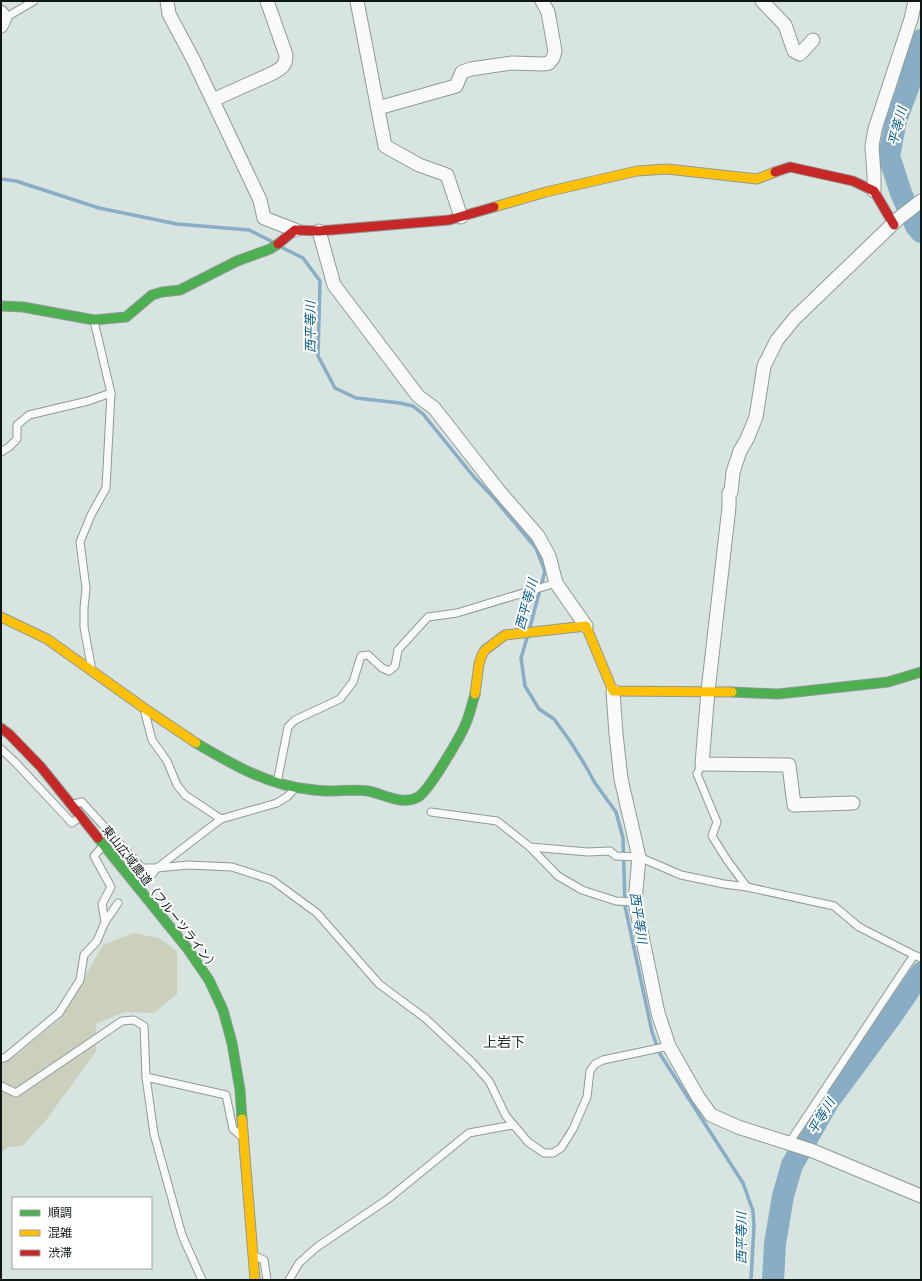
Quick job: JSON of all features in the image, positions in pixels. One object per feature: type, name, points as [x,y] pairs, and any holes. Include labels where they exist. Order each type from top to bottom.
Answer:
[{"type":"street","points":[[167,1],[169,14],[194,59],[260,200],[264,218],[295,230],[319,231],[449,220],[546,192],[637,171],[667,169],[757,179],[790,167],[853,181],[874,191],[896,221]]},
{"type":"street","points":[[213,100],[273,73],[282,68],[286,61],[286,54],[267,1]]},
{"type":"street","points":[[357,1],[385,146],[419,164],[447,175],[461,217]]},
{"type":"street","points":[[378,108],[456,86],[462,72],[471,68],[512,63],[549,63],[553,58],[555,51],[548,12],[542,1]]},
{"type":"street","points":[[762,1],[785,25],[794,51],[800,54],[812,40]]},
{"type":"street","points":[[874,191],[872,146],[875,129],[912,19],[915,1]]},
{"type":"street","points":[[853,803],[794,805],[789,765],[702,764],[708,691],[729,507],[729,493],[731,492],[733,472],[740,451],[747,439],[756,417],[764,366],[777,340],[795,318],[896,221],[921,201]]},
{"type":"street","points":[[1,306],[23,307],[94,320],[126,317],[152,295],[180,290],[237,261],[270,249],[295,230]]},
{"type":"street","points":[[319,231],[334,285],[418,396],[434,408],[499,491],[538,536],[549,556],[554,584],[586,626],[613,691],[621,780],[638,857],[635,902],[658,1013],[669,1046],[698,1097],[711,1116],[738,1127],[813,1151],[921,1196]]},
{"type":"street","points":[[1,617],[47,639],[144,708],[193,741],[234,765],[277,783],[305,789],[327,791],[368,791],[397,800],[408,800],[419,797],[454,747],[466,724],[475,694],[482,655],[485,650],[505,635],[586,626]]},
{"type":"street","points":[[613,691],[708,691],[778,694],[888,682],[921,672]]},
{"type":"street","name":"東山広域農道（フルーツライン）","points":[[1,728],[40,767],[187,948],[209,980],[223,1010],[232,1043],[240,1090],[255,1280]]},
{"type":"lane","points":[[2,19],[34,1]]},
{"type":"lane","points":[[92,670],[84,627],[86,588],[80,542],[91,515],[106,488],[111,393],[94,320]]},
{"type":"lane","points":[[1,452],[17,439],[17,425],[29,415],[88,401],[111,393]]},
{"type":"lane","points":[[277,783],[288,727],[295,720],[340,699],[353,682],[361,656],[368,655],[382,668],[389,670],[395,666],[398,650],[428,617],[457,613],[554,584]]},
{"type":"lane","points":[[144,708],[152,740],[167,761],[177,785],[185,795],[221,819]]},
{"type":"lane","points":[[1,749],[72,823],[81,816]]},
{"type":"lane","points":[[702,764],[698,774],[717,822],[712,836],[727,860],[747,887]]},
{"type":"lane","points":[[149,878],[157,868],[221,819],[277,803],[288,796],[297,787]]},
{"type":"lane","points":[[71,804],[82,802],[142,868],[188,865],[232,867],[272,880],[317,913],[379,984],[425,1018],[471,1061],[489,1081],[506,1116],[513,1125],[528,1142],[544,1153],[553,1152],[561,1148],[573,1129],[587,1097],[590,1071],[595,1064],[603,1060],[669,1046]]},
{"type":"lane","points":[[431,812],[497,821],[530,847],[558,876],[582,890],[616,901],[635,902]]},
{"type":"lane","points":[[104,845],[94,856],[111,888],[102,904],[105,922]]},
{"type":"lane","points":[[530,847],[588,852],[610,851],[616,856],[638,857],[681,875],[747,887],[834,906],[859,927],[917,956],[791,1143]]},
{"type":"lane","points":[[1,1066],[3,1058],[59,1013],[80,980],[84,955],[97,941],[105,922],[118,903]]},
{"type":"lane","points":[[1,1086],[16,1093],[122,1021],[134,1020],[144,1026],[146,1077],[154,1134],[182,1235],[202,1280]]},
{"type":"lane","points":[[146,1077],[226,1095],[233,1129],[244,1139]]},
{"type":"lane","points":[[289,1280],[299,1263],[317,1247],[388,1199],[469,1132],[513,1125]]},
{"type":"lane","points":[[253,1255],[264,1260],[267,1280]]},
{"type":"green space","points":[[134,933],[159,938],[177,951],[177,994],[154,1013],[124,1012],[96,1024],[96,1051],[47,1119],[22,1146],[8,1147],[1,1153],[1,1065],[15,1056],[59,1020],[103,945]]},
{"type":"waterway","name":"平等川","points":[[921,40],[908,88],[896,120],[889,156],[901,193],[916,226],[921,232]]},
{"type":"waterway","name":"西平等川","points":[[1,179],[16,181],[99,208],[177,224],[249,230],[271,241]]},
{"type":"waterway","name":"西平等川","points":[[283,248],[303,258],[320,281],[318,356],[335,388],[356,398],[413,406],[423,414],[474,477],[536,548],[545,571],[530,627]]},
{"type":"waterway","name":"西平等川","points":[[527,638],[521,658],[525,686],[539,709],[554,719],[570,741],[595,783],[616,812],[623,838],[625,906],[652,1032],[660,1054],[743,1183],[753,1211],[754,1226],[751,1280]]},
{"type":"waterway","name":"平等川","points":[[773,1280],[775,1244],[783,1196],[792,1165],[828,1102],[893,1014],[921,973]]},
{"type":"traffic: fast","points":[[1,306],[23,307],[94,320],[126,317],[152,295],[180,290],[237,261],[270,249],[278,244]]},
{"type":"traffic: fast","points":[[732,692],[778,694],[888,682],[921,672]]},
{"type":"traffic: fast","points":[[196,743],[249,772],[292,787],[321,791],[358,790],[374,792],[399,800],[412,799],[423,793],[451,751],[466,723],[475,694]]},
{"type":"traffic: fast","points":[[98,838],[187,948],[209,980],[223,1010],[232,1043],[240,1090],[242,1119]]},
{"type":"traffic: slow","points":[[494,207],[546,192],[637,171],[667,169],[757,179],[775,172]]},
{"type":"traffic: slow","points":[[1,617],[47,639],[196,743]]},
{"type":"traffic: slow","points":[[475,694],[479,664],[482,655],[485,650],[505,635],[586,626],[613,691],[732,692]]},
{"type":"traffic: slow","points":[[242,1119],[255,1280]]},
{"type":"traffic: jam","points":[[775,172],[790,167],[853,181],[874,191],[894,225]]},
{"type":"traffic: jam","points":[[278,244],[295,230],[319,231],[449,220],[494,207]]},
{"type":"traffic: jam","points":[[1,728],[9,734],[41,767],[98,838]]},
{"type":"district","name":"上岩下","points":[[504,1042]]}]
